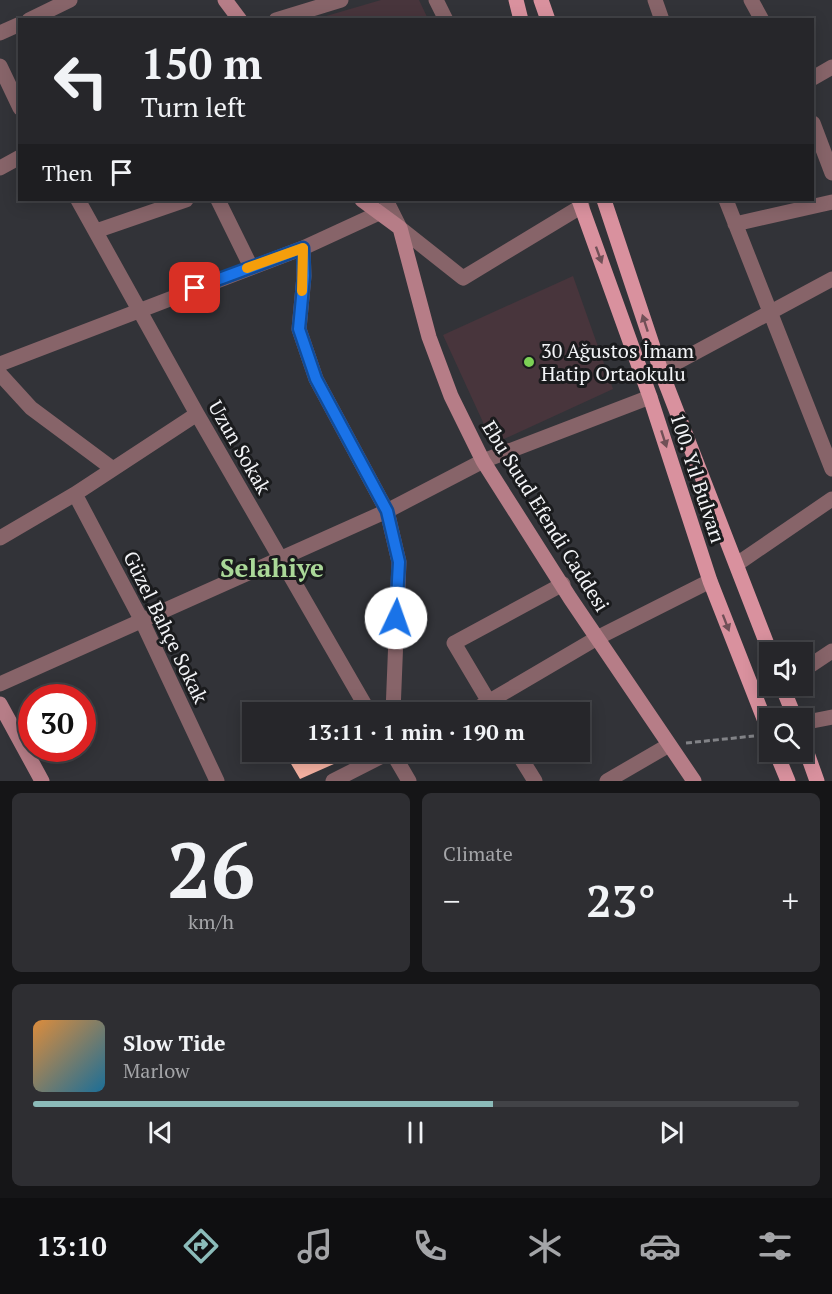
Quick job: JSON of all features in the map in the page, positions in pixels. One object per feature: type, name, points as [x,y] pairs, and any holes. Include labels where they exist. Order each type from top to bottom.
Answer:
[{"type":"main road","points":[[225,0],[238,18]]},
{"type":"main road","points":[[516,0],[520,18]]},
{"type":"main road","points":[[542,0],[547,18]]},
{"type":"main road","points":[[365,201],[382,206],[400,228]]},
{"type":"main road","name":"100. Yıl Bulvarı","points":[[604,201],[662,371],[766,642]]},
{"type":"main road","name":"100. Yıl Bulvarı","points":[[581,203],[650,397],[710,581],[759,708]]},
{"type":"main road","name":"Ebu Suud Efendi Caddesi","points":[[400,228],[429,337],[451,396],[483,461],[597,638],[694,781]]},
{"type":"main road","points":[[0,704],[42,781]]},
{"type":"main road","points":[[780,762],[788,781]]},
{"type":"main road","points":[[810,762],[817,781]]},
{"type":"street","points":[[33,18],[70,0]]},
{"type":"street","points":[[282,18],[341,0]]},
{"type":"street","points":[[436,0],[445,18]]},
{"type":"street","points":[[655,0],[661,18]]},
{"type":"street","points":[[751,0],[761,18]]},
{"type":"street","points":[[0,33],[18,25]]},
{"type":"street","points":[[0,66],[11,95],[18,105]]},
{"type":"street","points":[[814,77],[832,68]]},
{"type":"street","points":[[814,126],[832,173]]},
{"type":"street","points":[[0,168],[18,158]]},
{"type":"street","name":"Uzun Sokak","points":[[79,201],[196,414],[363,702]]},
{"type":"street","points":[[96,231],[183,201]]},
{"type":"street","points":[[218,201],[251,267]]},
{"type":"street","points":[[726,201],[770,311],[826,436],[832,469]]},
{"type":"street","points":[[735,224],[832,202]]},
{"type":"street","points":[[400,228],[463,278],[581,203]]},
{"type":"street","points":[[0,364],[138,309],[303,248],[382,206]]},
{"type":"street","points":[[303,248],[304,276],[299,329],[316,379],[387,511],[399,562],[393,702]]},
{"type":"street","points":[[662,371],[832,279]]},
{"type":"street","points":[[0,374],[31,408],[113,469]]},
{"type":"street","points":[[0,684],[387,511],[483,461],[650,397]]},
{"type":"street","points":[[0,538],[75,494],[196,414]]},
{"type":"street","name":"Güzel Bahçe Sokak","points":[[75,494],[142,621],[217,781]]},
{"type":"street","points":[[737,564],[832,499]]},
{"type":"street","points":[[501,702],[597,638],[710,581]]},
{"type":"street","points":[[488,702],[454,643],[563,584]]},
{"type":"street","points":[[813,663],[832,651]]},
{"type":"street","points":[[813,721],[832,717]]},
{"type":"street","points":[[607,781],[669,745]]},
{"type":"street","points":[[333,781],[371,762]]},
{"type":"street","points":[[397,762],[409,781]]},
{"type":"street","points":[[523,762],[535,781]]},
{"type":"path","points":[[669,745],[759,735]]},
{"type":"shaded area","points":[[381,0],[419,0],[428,18],[319,18]]},
{"type":"shaded area","name":"30 Ağustos İmam Hatip Ortaokulu","points":[[573,276],[613,389],[493,444],[443,335]]},
{"type":"building","points":[[290,762],[338,762],[300,779]]},
{"type":"slow traffic","points":[[247,268],[303,248],[302,291]]},
{"type":"place","name":"30 Ağustos İmam Hatip Ortaokulu","points":[[529,362]]},
{"type":"district","name":"Selahiye","points":[[272,567]]},
{"type":"route","points":[[195,288],[303,248],[304,276],[299,329],[316,379],[387,511],[399,562],[396,618]]}]
